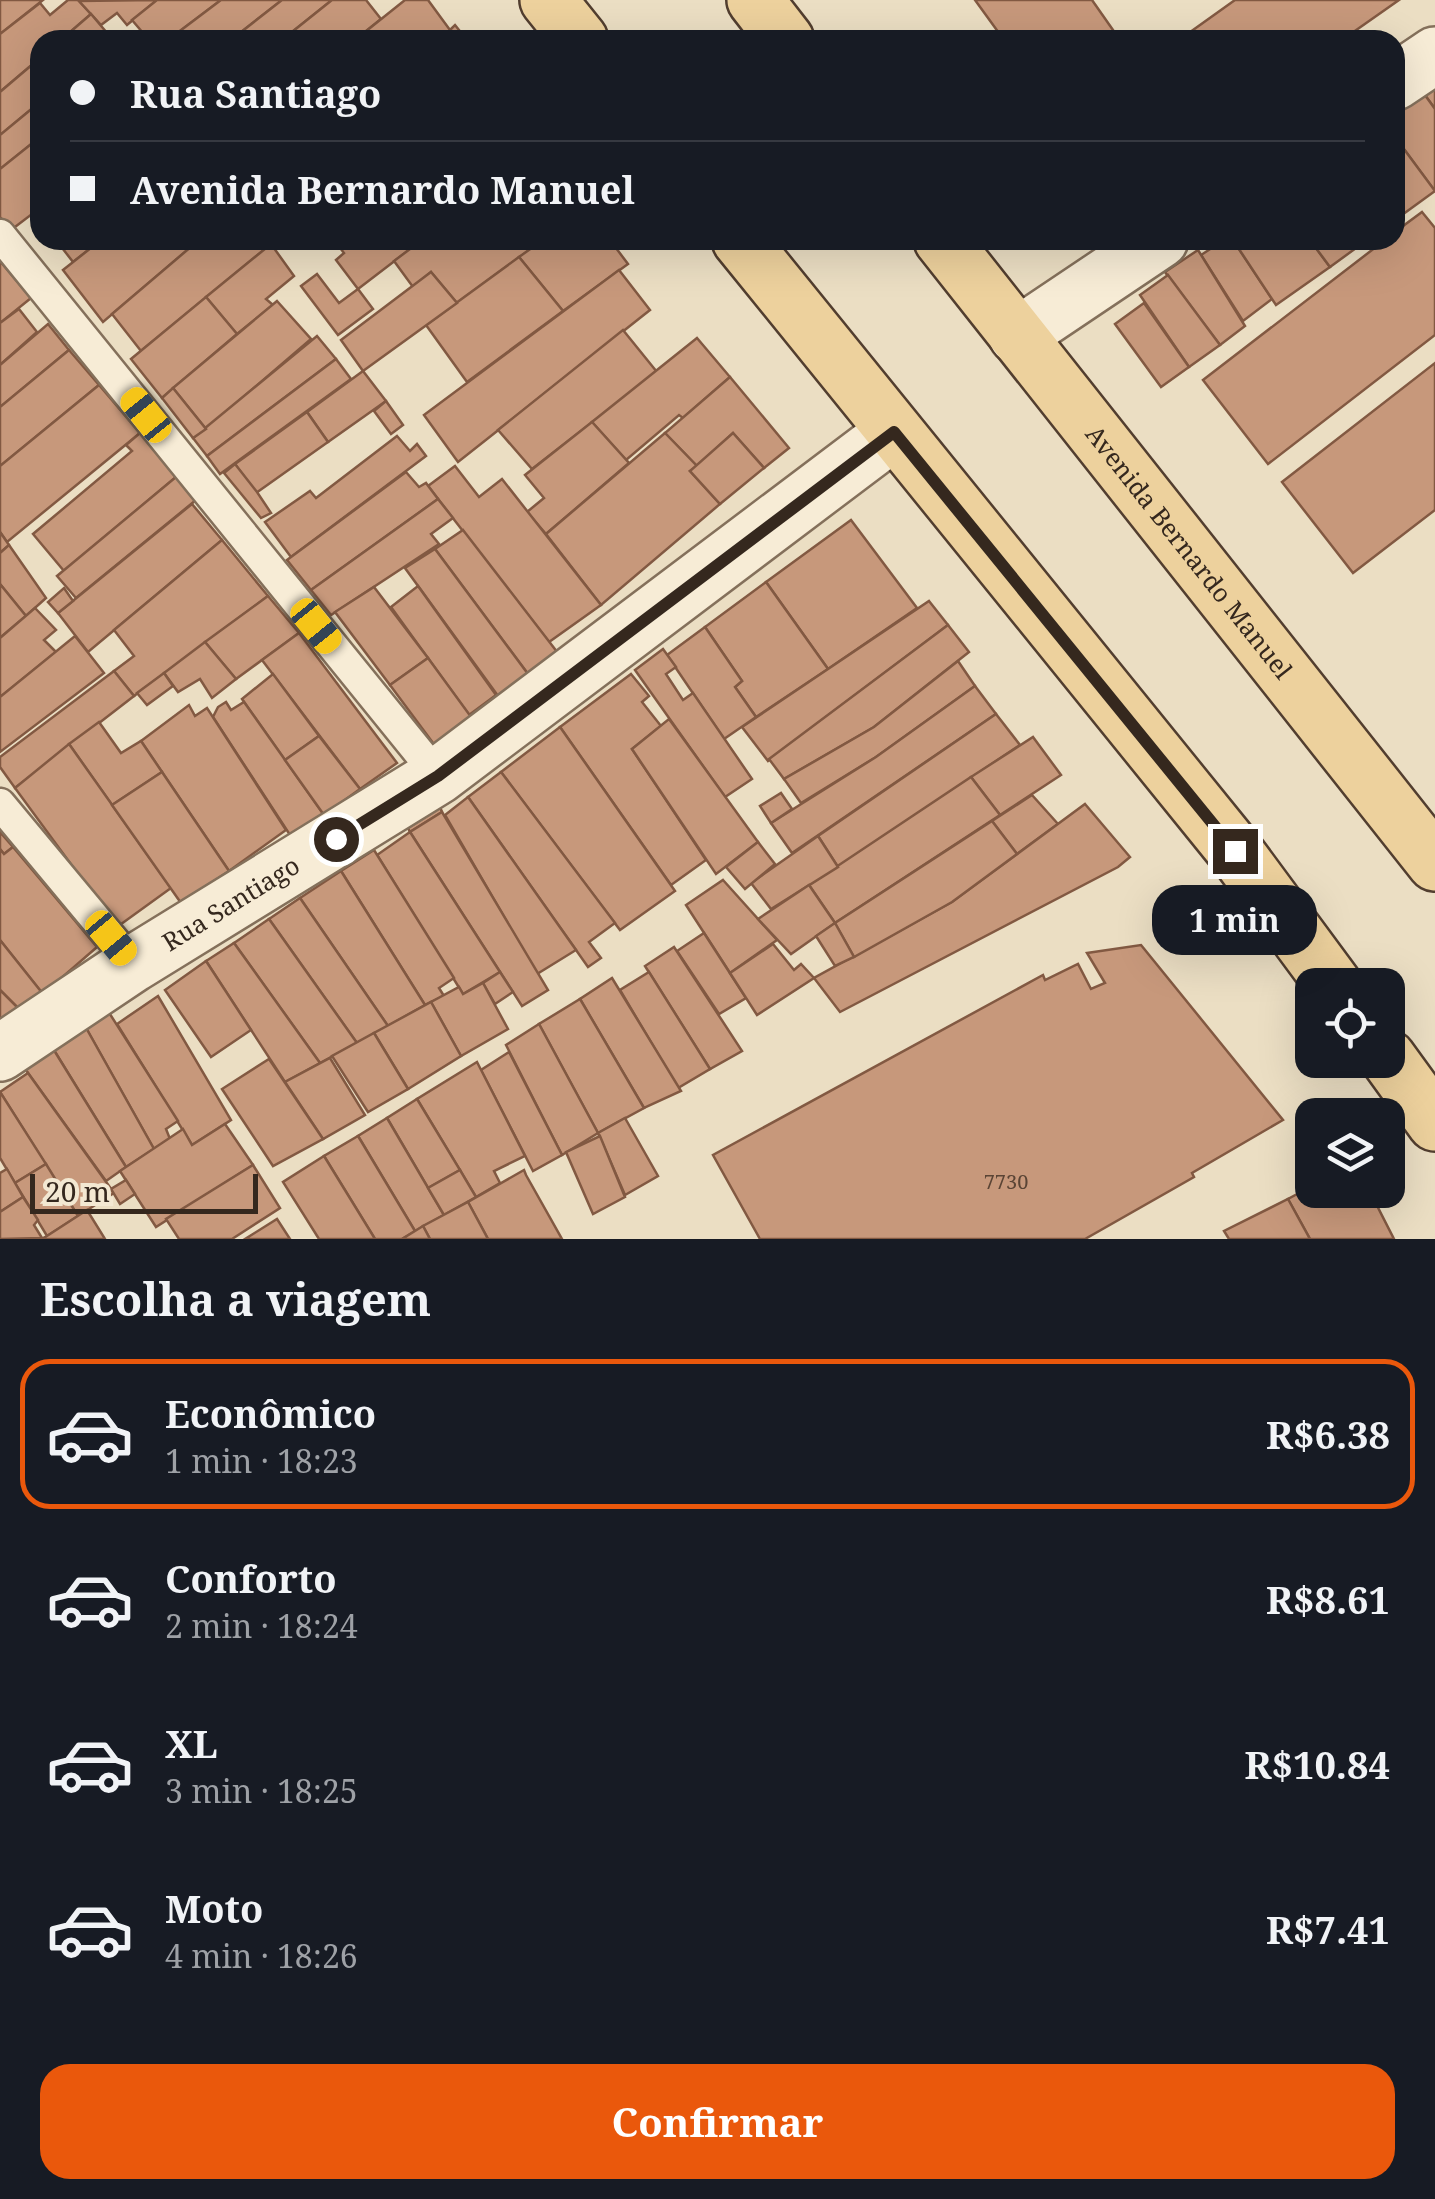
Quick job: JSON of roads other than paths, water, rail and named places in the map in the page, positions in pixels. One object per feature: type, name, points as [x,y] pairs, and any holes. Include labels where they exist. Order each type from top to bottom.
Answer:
[{"type":"main road","points":[[548,0],[572,30]]},
{"type":"main road","points":[[754,0],[778,30]]},
{"type":"main road","points":[[748,250],[1235,851],[1321,968]]},
{"type":"main road","name":"Avenida Bernardo Manuel","points":[[950,250],[1435,863]]},
{"type":"main road","points":[[1402,1078],[1435,1123]]},
{"type":"street","points":[[1405,75],[1435,55]]},
{"type":"street","points":[[1018,336],[1145,250]]},
{"type":"street","name":"Rua Santiago","points":[[0,1052],[133,964],[438,776],[894,432]]},
{"type":"lane","points":[[0,235],[438,776]]},
{"type":"lane","points":[[0,804],[133,964]]}]
